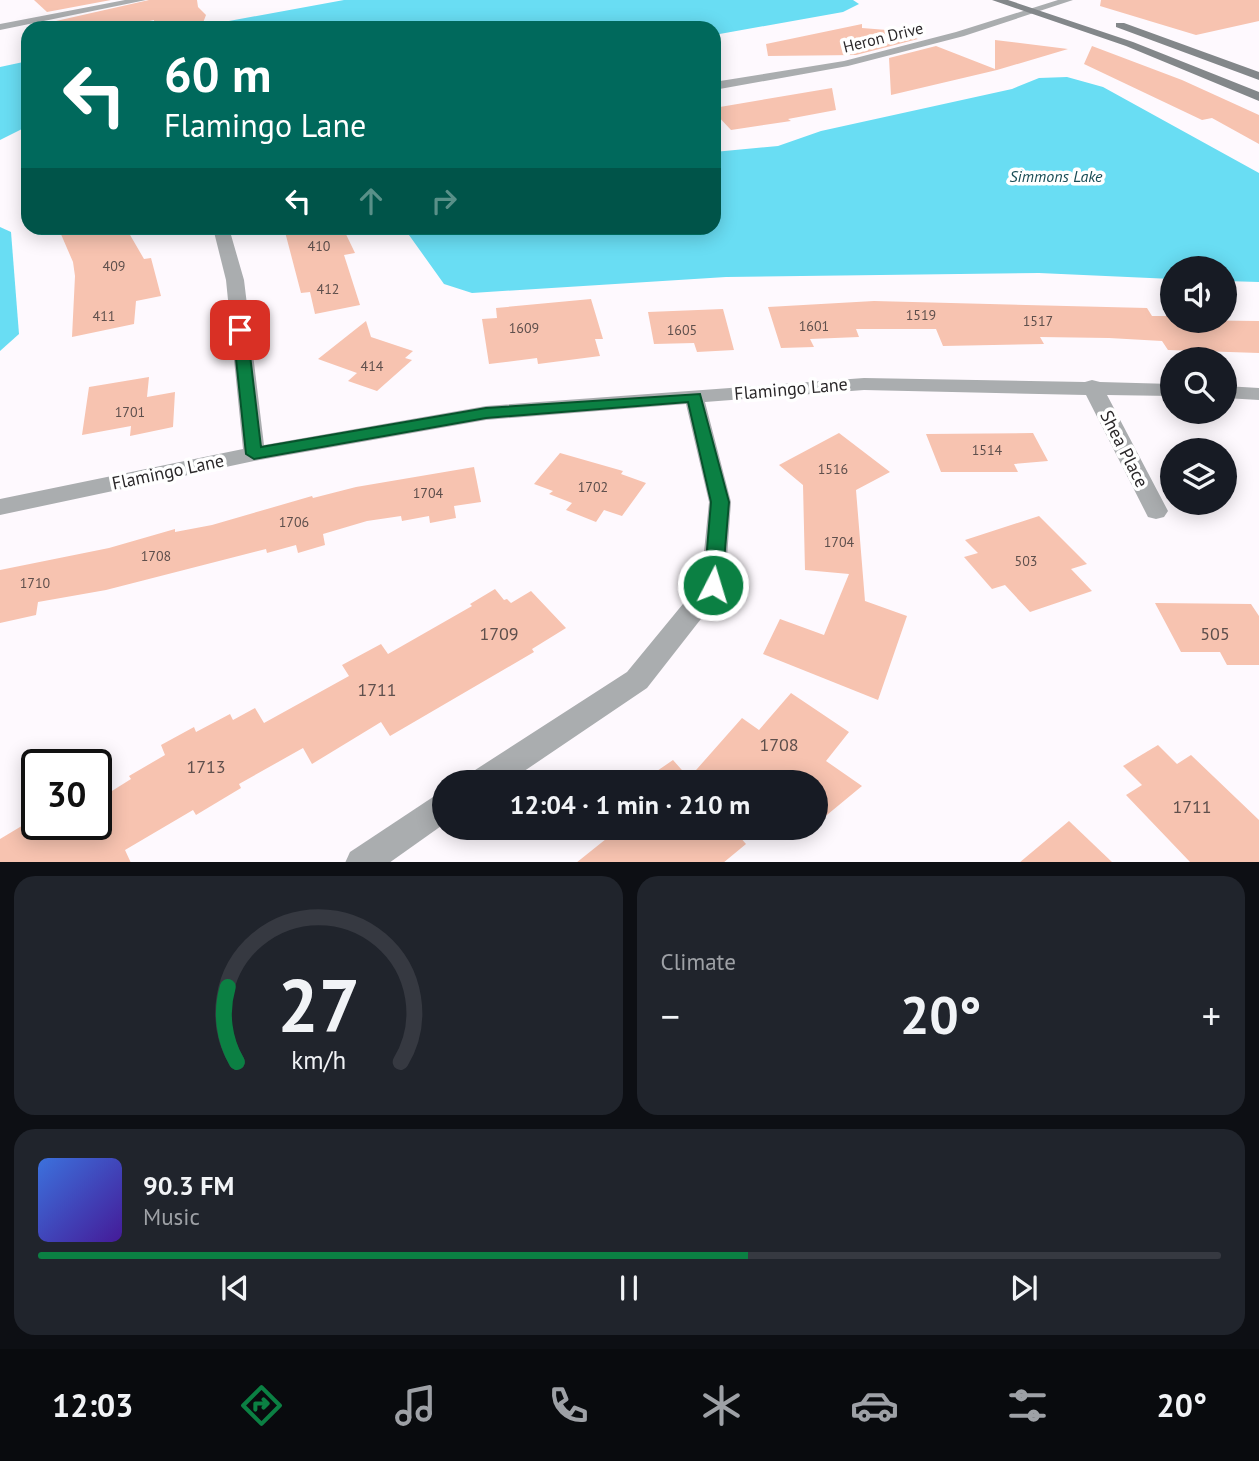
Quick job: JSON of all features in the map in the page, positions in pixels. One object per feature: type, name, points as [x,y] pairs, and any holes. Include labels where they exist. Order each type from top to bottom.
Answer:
[{"type":"street","points":[[31,21],[141,0]]},
{"type":"street","points":[[997,0],[1170,58],[1259,97]]},
{"type":"street","points":[[1042,0],[1081,12]]},
{"type":"street","name":"Heron Drive","points":[[721,85],[844,64],[960,34],[1068,0]]},
{"type":"street","points":[[1107,20],[1259,76]]},
{"type":"street","points":[[0,27],[21,23]]},
{"type":"street","points":[[1170,58],[1196,51]]},
{"type":"street","points":[[222,235],[234,280],[254,454]]},
{"type":"street","name":"Flamingo Lane","points":[[0,507],[254,454],[486,413],[864,384],[1092,386],[1160,389]]},
{"type":"street","name":"Shea Place","points":[[1092,386],[1156,511]]},
{"type":"street","points":[[1237,393],[1259,394]]},
{"type":"street","points":[[501,770],[637,680],[713,585],[720,502],[694,397]]},
{"type":"street","points":[[362,862],[432,815]]},
{"type":"water","points":[[344,0],[853,0],[859,4],[843,12],[721,34],[721,21],[229,21]]},
{"type":"water","points":[[21,62],[21,130],[0,140],[0,67]]},
{"type":"water","name":"Simmons Lake","points":[[1067,77],[1103,87],[1259,173],[1259,282],[1237,281],[1237,256],[1160,256],[1160,278],[1039,273],[726,277],[472,293],[444,284],[409,235],[721,235],[721,151],[778,146],[821,131],[1012,89],[1039,78]]},
{"type":"water","points":[[0,227],[11,232],[19,334],[0,351]]},
{"type":"building","points":[[34,0],[111,0],[47,12]]},
{"type":"building","points":[[149,0],[197,0],[198,7],[206,15],[204,21],[56,21]]},
{"type":"building","points":[[1101,0],[1259,0],[1259,21],[1196,35],[1100,6]]},
{"type":"building","points":[[862,24],[862,28],[887,30],[887,27],[918,39],[856,55],[768,56],[766,44]]},
{"type":"building","points":[[995,40],[1068,49],[997,70],[891,95],[889,58],[936,46],[995,69]]},
{"type":"building","points":[[1092,46],[1182,80],[1259,115],[1259,144],[1212,118],[1202,120],[1084,64]]},
{"type":"building","points":[[832,88],[836,110],[788,119],[791,121],[731,130],[721,119],[721,107]]},
{"type":"building","points":[[61,235],[130,235],[144,259],[151,258],[161,296],[136,301],[134,324],[72,337],[75,276],[73,262]]},
{"type":"building","points":[[286,235],[346,235],[355,253],[344,255],[360,305],[315,314],[310,292],[301,293]]},
{"type":"building","points":[[591,299],[603,339],[595,339],[600,356],[538,364],[537,358],[489,364],[482,319],[497,318],[496,308]]},
{"type":"building","points":[[874,301],[1147,308],[1152,316],[1160,316],[1160,333],[1237,333],[1237,321],[1259,321],[1259,353],[1237,352],[1237,347],[1166,347],[1162,341],[1109,338],[1040,337],[1044,344],[943,346],[936,329],[856,329],[859,337],[810,339],[814,347],[781,348],[768,307]]},
{"type":"building","points":[[723,309],[734,350],[697,352],[694,343],[654,344],[648,312]]},
{"type":"building","points":[[366,321],[371,337],[413,351],[405,358],[412,360],[377,391],[348,381],[357,373],[318,359]]},
{"type":"building","points":[[149,377],[147,397],[175,392],[173,427],[130,436],[131,426],[82,435],[89,387]]},
{"type":"building","points":[[839,433],[890,472],[856,490],[865,601],[907,616],[878,700],[763,654],[780,619],[824,635],[849,574],[805,570],[803,485],[779,465]]},
{"type":"building","points":[[1033,433],[1048,461],[1014,464],[1018,472],[941,472],[926,434]]},
{"type":"building","points":[[560,453],[623,471],[621,474],[646,483],[622,516],[604,510],[596,522],[566,510],[572,503],[549,494],[553,491],[534,484]]},
{"type":"building","points":[[474,467],[481,502],[454,506],[456,518],[430,523],[429,516],[402,521],[401,516],[367,521],[323,534],[325,545],[298,553],[296,545],[267,553],[266,549],[106,590],[38,602],[36,615],[0,623],[0,570],[109,548],[175,529],[175,532],[212,525],[312,496],[313,498],[356,487]]},
{"type":"building","points":[[1039,516],[1087,564],[1071,569],[1092,591],[1030,612],[1005,585],[992,589],[964,557],[978,553],[965,540]]},
{"type":"building","points":[[495,589],[504,600],[507,599],[511,603],[531,591],[566,628],[532,649],[534,652],[390,736],[381,722],[312,764],[303,748],[239,784],[241,788],[196,815],[193,810],[125,850],[131,862],[0,862],[0,839],[21,826],[21,840],[112,840],[112,791],[131,779],[129,776],[165,755],[161,745],[194,727],[196,732],[230,714],[233,720],[255,708],[264,723],[349,676],[342,665],[381,644],[388,654],[472,606],[470,604]]},
{"type":"building","points":[[1155,603],[1251,604],[1259,616],[1259,665],[1227,665],[1220,652],[1181,652]]},
{"type":"building","points":[[791,693],[849,732],[826,761],[862,786],[828,814],[828,770],[696,770],[742,718],[759,730]]},
{"type":"building","points":[[1158,745],[1177,764],[1191,755],[1259,820],[1259,862],[1190,862],[1126,795],[1142,785],[1123,766]]},
{"type":"building","points":[[673,760],[682,770],[658,770]]},
{"type":"building","points":[[1069,821],[1112,862],[1020,862]]},
{"type":"building","points":[[605,840],[742,840],[746,844],[724,862],[577,862]]},
{"type":"route","points":[[240,330],[254,454],[486,413],[694,397],[720,502],[713,585]]}]
